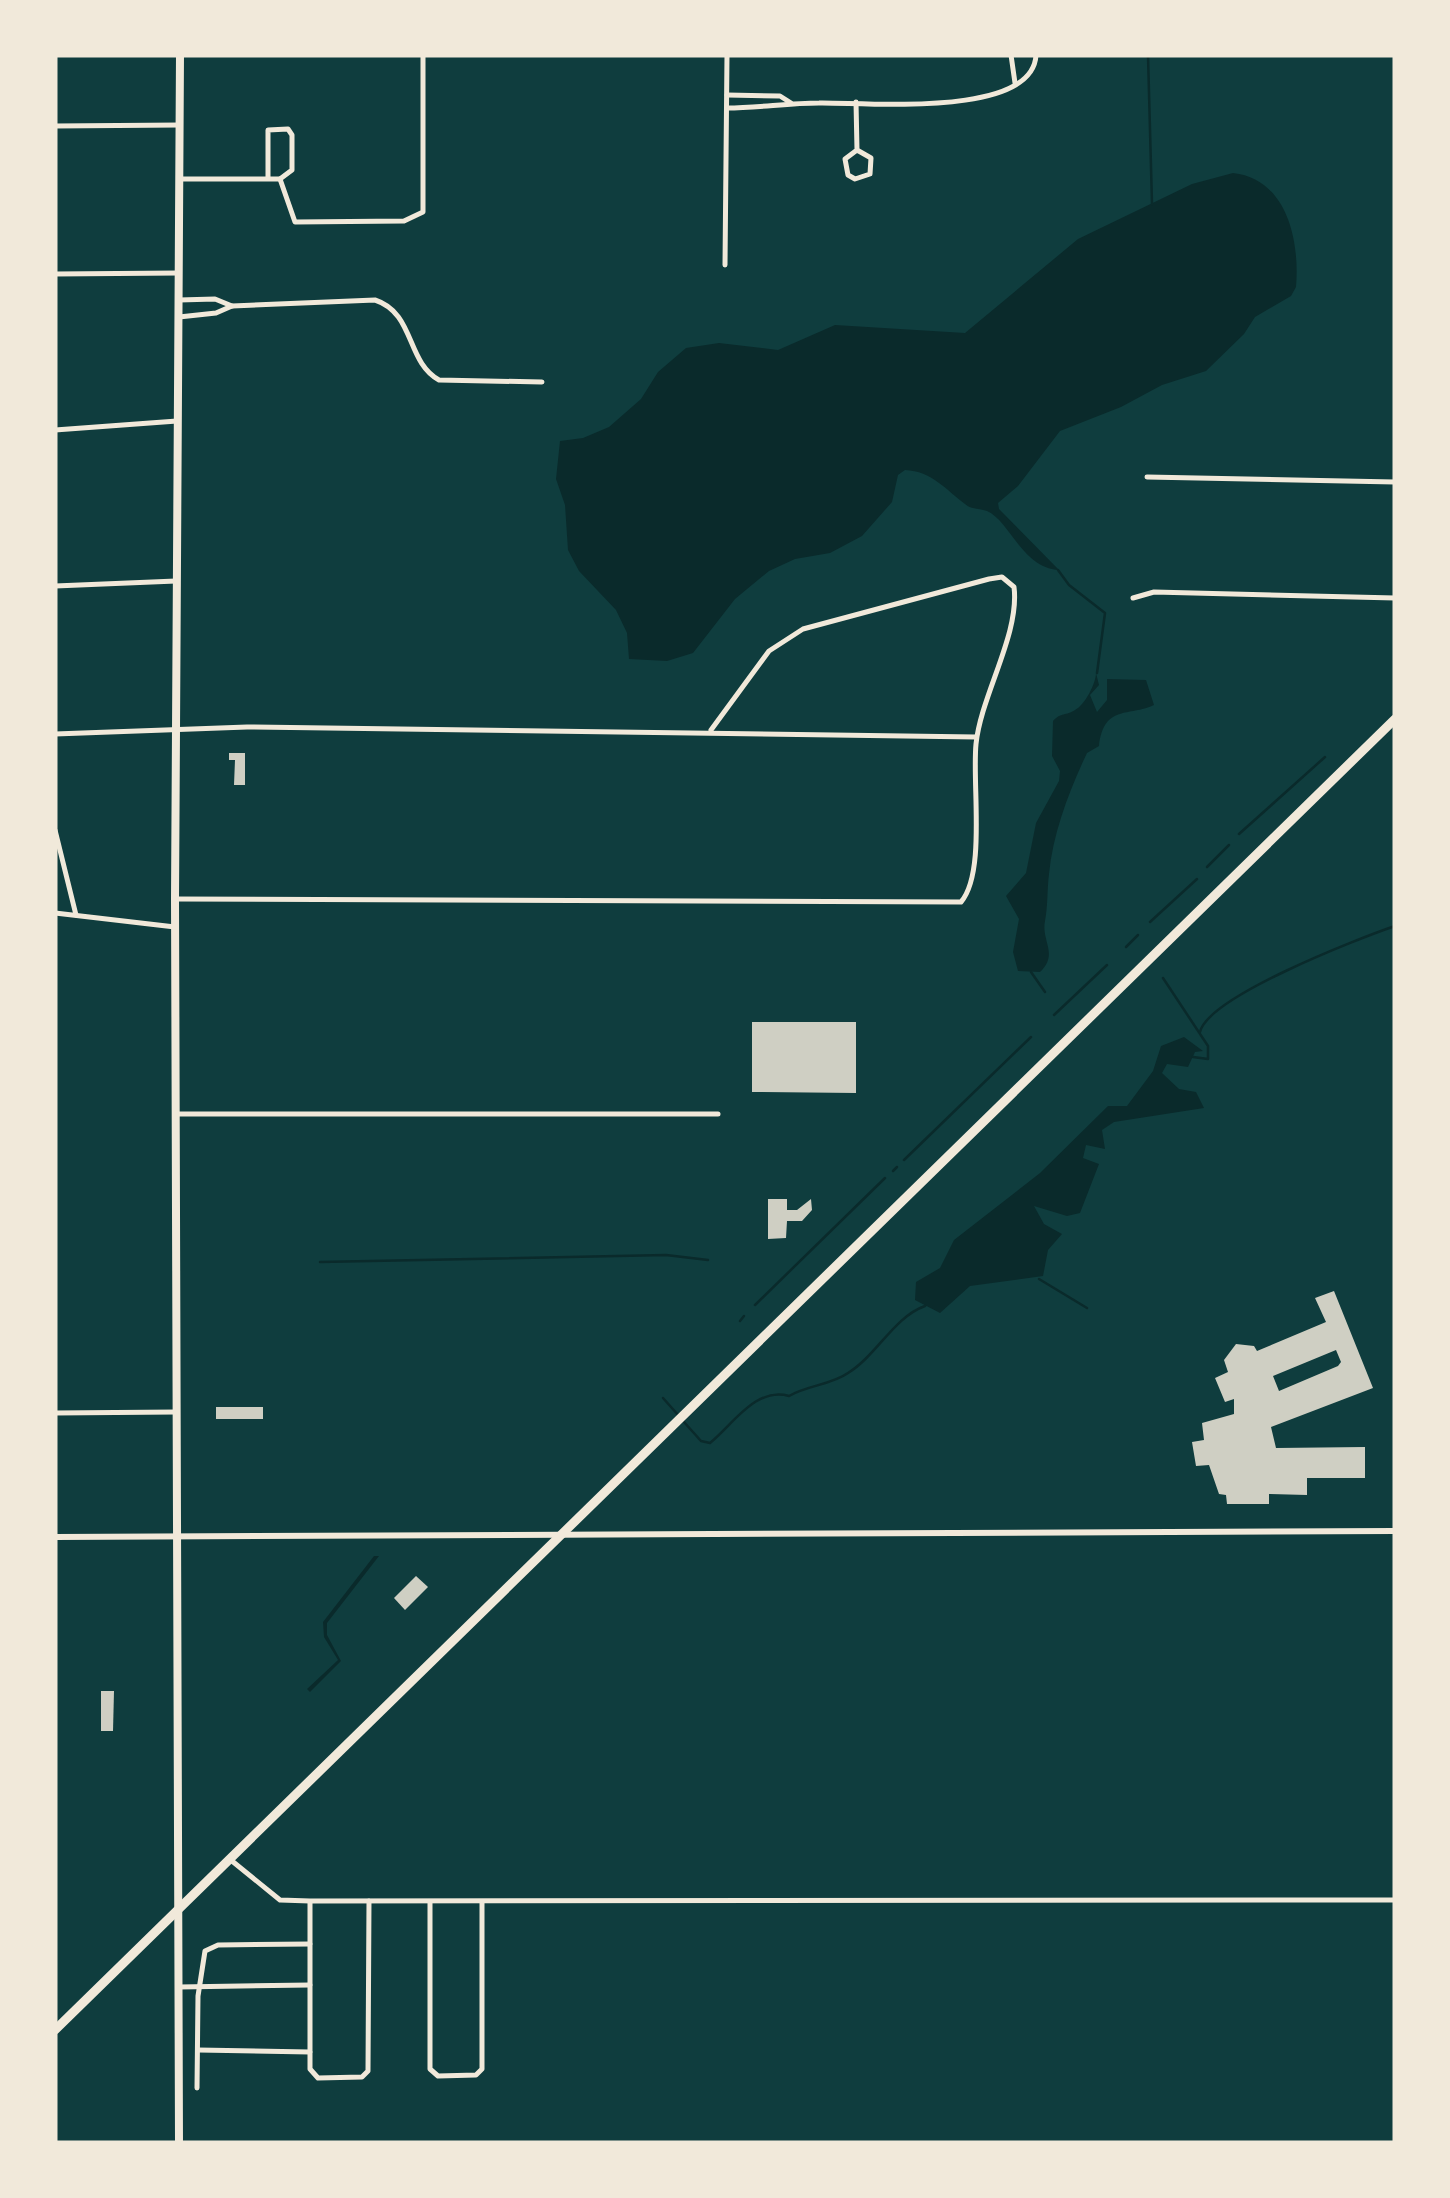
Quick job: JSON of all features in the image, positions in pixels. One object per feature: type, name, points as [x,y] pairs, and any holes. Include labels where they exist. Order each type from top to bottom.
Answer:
[{"type":"highway","points":[[55,2030],[232,1860],[292,1794],[1395,720]]},
{"type":"main road","points":[[179,2143],[175,899],[180,55]]},
{"type":"street","points":[[280,179],[296,222],[404,221],[424,212],[424,55]]},
{"type":"street","points":[[725,265],[726,55]]},
{"type":"street","points":[[1011,55],[1015,83]]},
{"type":"street","points":[[727,108],[791,103],[968,102],[1030,74],[1036,55]]},
{"type":"street","points":[[727,95],[780,96],[791,103]]},
{"type":"street","points":[[763,96],[763,108]]},
{"type":"street","points":[[856,102],[856,150]]},
{"type":"street","points":[[55,126],[180,125]]},
{"type":"street","points":[[180,179],[280,179],[292,170],[292,134],[288,130],[268,130],[268,178]]},
{"type":"street","points":[[856,150],[871,158],[873,167],[870,174],[855,180],[848,175],[845,159],[856,150]]},
{"type":"street","points":[[55,274],[180,272]]},
{"type":"street","points":[[179,300],[214,299],[232,306]]},
{"type":"street","points":[[179,317],[216,313],[232,306],[375,300],[388,304],[405,324],[425,372],[440,380],[542,382]]},
{"type":"street","points":[[55,430],[177,421]]},
{"type":"street","points":[[1148,477],[1395,482]]},
{"type":"street","points":[[175,899],[948,906],[961,902],[972,880],[976,737],[1016,596],[1011,582],[1002,578],[803,630],[768,651],[711,730]]},
{"type":"street","points":[[55,586],[176,580]]},
{"type":"street","points":[[1133,598],[1154,592],[1395,598]]},
{"type":"street","points":[[55,734],[176,730],[711,730],[976,737]]},
{"type":"street","points":[[55,830],[76,915]]},
{"type":"street","points":[[55,913],[175,927]]},
{"type":"street","points":[[175,1114],[718,1114]]},
{"type":"street","points":[[55,1413],[179,1412]]},
{"type":"street","points":[[55,1537],[1395,1530]]},
{"type":"street","points":[[232,1860],[280,1900],[1395,1900]]},
{"type":"street","points":[[310,1901],[313,2076],[366,2074],[369,1901]]},
{"type":"street","points":[[430,1902],[434,2074],[480,2073],[482,1902]]},
{"type":"street","points":[[197,2088],[202,1956],[214,1946],[310,1944]]},
{"type":"street","points":[[179,1987],[310,1984]]},
{"type":"street","points":[[197,2050],[310,2052]]},
{"type":"street","points":[[179,2065],[197,2065]]},
{"type":"water","points":[[1233,173],[1266,187],[1278,200],[1292,232],[1296,287],[1291,296],[1255,317],[1244,334],[1206,371],[1162,385],[1121,407],[1060,431],[1018,486],[998,503],[999,509],[1059,570],[1035,561],[995,516],[968,506],[931,478],[905,470],[898,475],[892,502],[862,536],[830,553],[795,559],[769,571],[735,599],[693,653],[667,661],[629,659],[627,633],[616,610],[579,571],[568,550],[565,505],[556,479],[560,441],[583,438],[609,427],[641,399],[658,372],[686,348],[719,343],[778,350],[835,325],[965,333],[1078,239],[1192,184]]},
{"type":"water","points":[[1096,673],[1099,685],[1090,695],[1097,712],[1107,700],[1107,679],[1146,680],[1154,705],[1112,718],[1099,746],[1087,753],[1054,843],[1044,928],[1048,959],[1040,972],[1018,971],[1013,952],[1019,919],[1006,896],[1026,873],[1036,823],[1059,781],[1060,771],[1052,756],[1053,721],[1082,704]]},
{"type":"water","points":[[1184,1037],[1203,1051],[1195,1052],[1188,1067],[1167,1064],[1162,1073],[1179,1089],[1196,1092],[1204,1108],[1114,1122],[1102,1130],[1105,1149],[1086,1145],[1083,1158],[1099,1164],[1080,1213],[1067,1216],[1034,1206],[1044,1224],[1062,1234],[1048,1250],[1043,1276],[970,1286],[940,1313],[915,1300],[916,1282],[940,1268],[954,1240],[1040,1173],[1108,1106],[1127,1106],[1153,1071],[1161,1046]]},
{"type":"water","points":[[374,1556],[379,1556],[327,1623],[327,1635],[341,1661],[310,1692],[307,1689],[338,1660],[324,1637],[323,1622]]},
{"type":"building","points":[[229,753],[245,753],[245,785],[234,785],[235,760],[229,760]]},
{"type":"building","points":[[752,1022],[856,1022],[856,1093],[752,1092]]},
{"type":"building","points":[[768,1199],[787,1199],[787,1210],[797,1210],[811,1199],[812,1210],[802,1221],[787,1221],[786,1238],[768,1239]]},
{"type":"building","points":[[1334,1291],[1373,1388],[1271,1427],[1276,1448],[1365,1447],[1365,1478],[1307,1478],[1307,1495],[1269,1494],[1269,1504],[1227,1504],[1226,1495],[1219,1494],[1209,1465],[1196,1466],[1192,1442],[1204,1440],[1202,1423],[1234,1414],[1234,1399],[1225,1402],[1215,1378],[1228,1372],[1224,1360],[1236,1344],[1254,1346],[1257,1351],[1326,1322],[1315,1298]],"holes":[[[1336,1350],[1341,1362],[1279,1391],[1273,1376]]]},
{"type":"building","points":[[216,1407],[263,1407],[263,1419],[216,1419]]},
{"type":"building","points":[[416,1576],[428,1587],[405,1610],[394,1598]]},
{"type":"building","points":[[101,1691],[114,1691],[113,1731],[101,1731]]},
{"type":"waterway","points":[[1148,55],[1152,204]]},
{"type":"waterway","points":[[1058,570],[1069,585],[1105,613],[1097,673]]},
{"type":"waterway","points":[[1239,834],[1325,757]]},
{"type":"waterway","points":[[1207,867],[1229,845]]},
{"type":"waterway","points":[[1150,922],[1197,879]]},
{"type":"waterway","points":[[1200,1032],[1209,1018],[1255,987],[1395,926]]},
{"type":"waterway","points":[[1126,947],[1138,935]]},
{"type":"waterway","points":[[1054,1015],[1107,965]]},
{"type":"waterway","points":[[1031,972],[1045,992]]},
{"type":"waterway","points":[[1163,978],[1208,1046],[1208,1059],[1193,1057]]},
{"type":"waterway","points":[[904,1160],[1031,1037]]},
{"type":"waterway","points":[[893,1171],[897,1167]]},
{"type":"waterway","points":[[755,1305],[885,1178]]},
{"type":"waterway","points":[[320,1262],[666,1255],[708,1260]]},
{"type":"waterway","points":[[1039,1279],[1087,1308]]},
{"type":"waterway","points":[[684,1422],[701,1441],[710,1443],[756,1401],[789,1396],[848,1373],[904,1319],[925,1306]]},
{"type":"waterway","points":[[740,1321],[744,1316]]},
{"type":"waterway","points":[[663,1398],[679,1416]]}]
